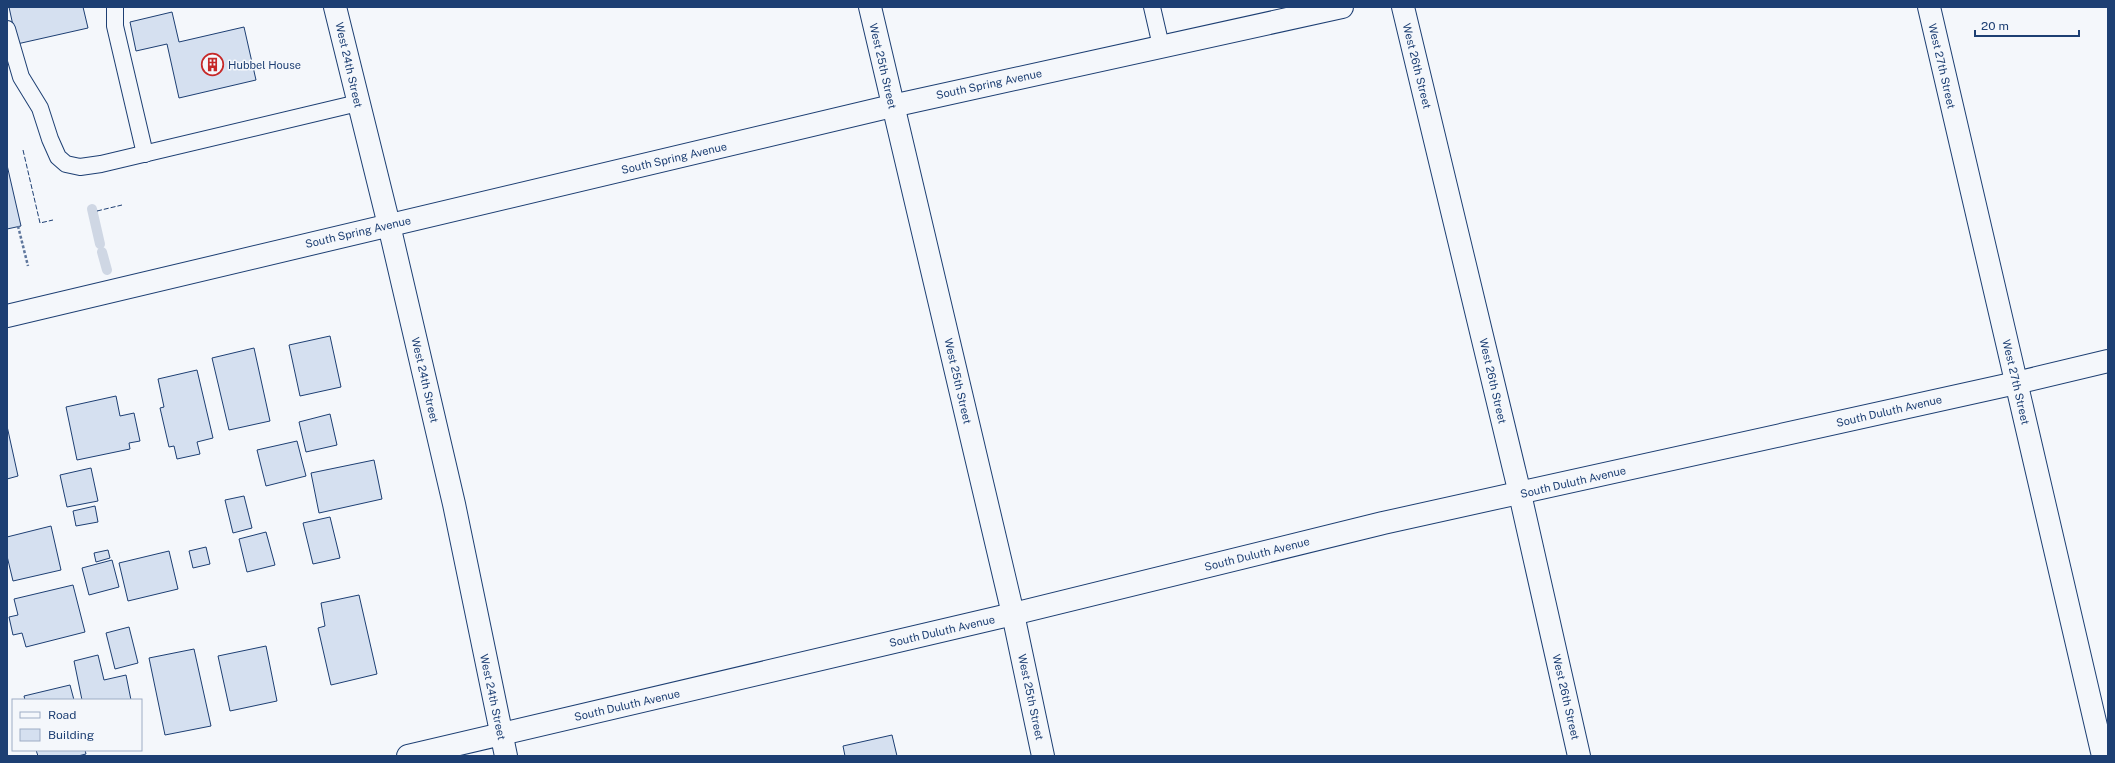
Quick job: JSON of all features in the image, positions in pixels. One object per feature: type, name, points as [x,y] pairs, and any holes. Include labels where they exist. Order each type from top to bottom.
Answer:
[{"type":"street","name":"West 24th Street","points":[[336,7],[358,103],[389,225],[454,504],[506,756]]},
{"type":"street","name":"West 25th Street","points":[[870,7],[892,106],[1013,614],[1044,756]]},
{"type":"street","name":"South Spring Avenue","points":[[7,316],[892,106],[1342,7]]},
{"type":"street","name":"West 26th Street","points":[[1403,7],[1520,494],[1580,756]]},
{"type":"street","name":"West 27th Street","points":[[1929,7],[2102,756]]},
{"type":"street","name":"South Duluth Avenue","points":[[408,756],[1013,614],[1383,523],[1520,494],[2108,361]]},
{"type":"lane","points":[[115,7],[115,26],[145,154]]},
{"type":"lane","points":[[1152,7],[1161,46]]},
{"type":"lane","points":[[7,29],[21,77],[40,108],[50,139],[58,157],[66,164],[80,167],[145,154],[358,103]]},
{"type":"path","points":[[18,226],[28,266]]},
{"type":"building","points":[[9,7],[83,7],[88,28],[17,44]]},
{"type":"building","name":"Hubbel House","points":[[172,12],[179,42],[244,27],[256,80],[179,98],[167,44],[136,51],[130,22]]},
{"type":"building","points":[[7,165],[21,226],[7,229]]},
{"type":"building","points":[[330,336],[341,387],[300,396],[289,345]]},
{"type":"building","points":[[254,348],[270,421],[229,430],[212,358]]},
{"type":"building","points":[[197,370],[213,438],[197,442],[200,454],[177,459],[174,446],[169,447],[160,408],[164,407],[158,379]]},
{"type":"building","points":[[116,396],[120,416],[134,413],[140,441],[129,443],[130,449],[77,460],[66,407]]},
{"type":"building","points":[[330,414],[337,445],[306,452],[299,422]]},
{"type":"building","points":[[7,426],[18,476],[7,479]]},
{"type":"building","points":[[297,441],[306,476],[266,486],[257,450]]},
{"type":"building","points":[[374,460],[382,499],[319,513],[311,473]]},
{"type":"building","points":[[91,468],[98,501],[67,507],[60,475]]},
{"type":"building","points":[[244,496],[252,528],[233,533],[225,500]]},
{"type":"building","points":[[95,506],[98,522],[76,526],[73,511]]},
{"type":"building","points":[[330,517],[340,558],[313,564],[303,523]]},
{"type":"building","points":[[51,526],[61,570],[13,581],[7,556],[7,537]]},
{"type":"building","points":[[266,532],[275,565],[247,572],[239,539]]},
{"type":"building","points":[[206,547],[210,564],[193,568],[189,551]]},
{"type":"building","points":[[108,550],[110,558],[96,562],[94,553]]},
{"type":"building","points":[[169,551],[178,589],[128,601],[119,563]]},
{"type":"building","points":[[112,560],[119,587],[89,595],[82,568]]},
{"type":"building","points":[[73,585],[85,632],[26,647],[22,633],[13,635],[9,617],[18,615],[14,599]]},
{"type":"building","points":[[359,595],[377,674],[331,685],[318,628],[325,626],[321,603]]},
{"type":"building","points":[[129,627],[138,663],[115,669],[106,633]]},
{"type":"building","points":[[266,646],[277,701],[230,711],[218,656]]},
{"type":"building","points":[[194,649],[211,726],[165,735],[149,658]]},
{"type":"building","points":[[98,655],[104,680],[126,675],[131,699],[82,699],[74,661]]},
{"type":"building","points":[[70,685],[74,699],[25,699],[24,696]]},
{"type":"building","points":[[892,735],[897,756],[845,756],[843,746]]},
{"type":"building","points":[[36,751],[85,751],[86,754],[78,756],[38,756]]},
{"type":"waterway","points":[[92,209],[100,244]]},
{"type":"waterway","points":[[102,252],[107,270]]},
{"type":"fence","points":[[23,150],[40,223],[53,220]]},
{"type":"fence","points":[[97,211],[122,205]]},
{"type":"place","name":"Hubbel House","points":[[212,65]]}]
